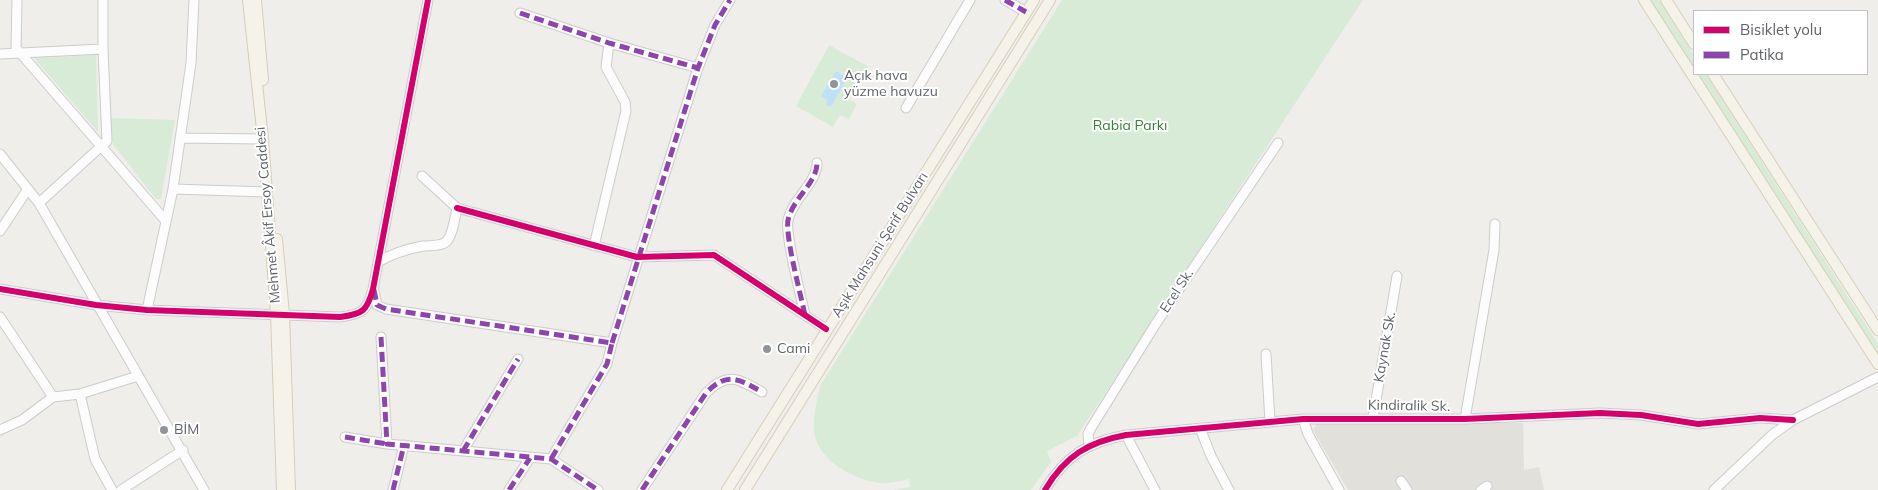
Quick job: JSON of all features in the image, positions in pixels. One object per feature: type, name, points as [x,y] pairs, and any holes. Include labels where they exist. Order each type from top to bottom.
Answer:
[{"type":"main road","name":"Mehmet Âkif Ersoy Caddesi","points":[[248,0],[280,314],[282,490]]},
{"type":"main road","name":"Mehmet Âkif Ersoy Caddesi","points":[[256,0],[280,314],[290,490]]},
{"type":"main road","name":"Aşık Mahsuni Şerif Bulvarı","points":[[727,490],[826,329],[1034,0]]},
{"type":"main road","name":"Aşık Mahsuni Şerif Bulvarı","points":[[745,490],[1050,0]]},
{"type":"main road","points":[[1644,0],[1878,364]]},
{"type":"main road","points":[[1666,0],[1693,42]]},
{"type":"main road","points":[[1714,75],[1878,330]]},
{"type":"street","points":[[17,0],[16,48],[165,220]]},
{"type":"street","points":[[39,203],[107,141],[103,0]]},
{"type":"street","points":[[147,310],[173,190],[191,63],[194,0]]},
{"type":"street","points":[[0,289],[96,305],[147,310],[340,317],[357,315],[368,306],[373,289],[428,0]]},
{"type":"street","points":[[552,459],[606,364],[637,257],[698,68],[715,25],[730,0]]},
{"type":"street","points":[[906,108],[970,0]]},
{"type":"street","points":[[1005,0],[1026,12]]},
{"type":"street","points":[[520,13],[609,43],[698,68]]},
{"type":"street","points":[[594,246],[626,111],[625,102],[606,67],[609,43]]},
{"type":"street","points":[[0,54],[103,49]]},
{"type":"street","points":[[180,138],[263,139]]},
{"type":"street","name":"Ecel Sk.","points":[[1089,444],[1088,434],[1091,428],[1155,324],[1278,143]]},
{"type":"street","points":[[0,154],[39,203],[96,305],[183,450],[204,490]]},
{"type":"street","points":[[805,315],[788,222],[794,202],[817,173],[817,163]]},
{"type":"street","points":[[422,176],[457,208],[594,246],[637,257],[714,255],[826,329]]},
{"type":"street","points":[[1,227],[28,189]]},
{"type":"street","points":[[173,190],[267,192]]},
{"type":"street","points":[[378,262],[389,255],[445,242],[457,208]]},
{"type":"street","points":[[1465,419],[1494,250],[1495,224]]},
{"type":"street","name":"Kaynak Sk.","points":[[1373,418],[1397,276]]},
{"type":"street","points":[[373,289],[378,305],[386,309],[612,343]]},
{"type":"street","points":[[0,316],[53,397]]},
{"type":"street","points":[[382,337],[386,444]]},
{"type":"street","points":[[1266,354],[1270,422]]},
{"type":"street","points":[[463,451],[518,359]]},
{"type":"street","points":[[0,430],[22,420],[53,397],[80,394],[138,376]]},
{"type":"street","points":[[642,490],[706,392],[716,383],[726,378],[741,380],[762,392]]},
{"type":"street","points":[[1714,490],[1772,434],[1793,420],[1878,378]]},
{"type":"street","points":[[80,394],[95,459],[112,490]]},
{"type":"street","name":"Kindiralik Sk.","points":[[1046,490],[1071,458],[1089,444],[1126,435],[1200,428],[1303,419],[1465,419],[1600,413],[1641,415],[1698,424],[1760,418],[1793,420]]},
{"type":"street","points":[[1303,419],[1308,434],[1340,490]]},
{"type":"street","points":[[1200,428],[1211,456],[1229,490]]},
{"type":"street","points":[[1126,435],[1155,490]]},
{"type":"street","points":[[345,437],[404,446],[552,459],[598,490]]},
{"type":"street","points":[[393,490],[404,446]]},
{"type":"street","points":[[120,490],[183,450]]},
{"type":"street","points":[[509,490],[530,458]]},
{"type":"street","points":[[1401,481],[1407,490]]},
{"type":"shaded area","points":[[1318,422],[1523,423],[1524,470],[1539,467],[1544,490],[1348,490],[1313,430]]},
{"type":"green space","name":"Rabia Parkı","points":[[1062,0],[1363,0],[1077,436],[1047,451],[1051,462],[1031,490],[893,490],[910,487],[909,479],[879,483],[858,477],[829,459],[817,441],[814,431],[814,420],[820,386]]},
{"type":"green space","points":[[1650,0],[1659,0],[1693,54],[1693,66]]},
{"type":"green space","name":"Açık hava yüzme havuzu","points":[[829,45],[869,67],[850,100],[857,104],[849,119],[840,115],[833,127],[796,106]]},
{"type":"green space","points":[[96,55],[98,132],[34,58]]},
{"type":"green space","points":[[1699,75],[1707,75],[1878,344],[1878,355]]},
{"type":"green space","points":[[110,118],[175,120],[161,199],[156,199],[113,144]]},
{"type":"water","name":"Açık hava yüzme havuzu","points":[[836,71],[847,78],[831,107],[826,105],[828,100],[821,96]]},
{"type":"marked path","points":[[612,343],[698,68],[715,25],[730,0]]},
{"type":"marked path","points":[[1005,0],[1026,12]]},
{"type":"marked path","points":[[520,13],[609,43],[698,68]]},
{"type":"marked path","points":[[805,315],[791,252],[788,220],[813,177],[817,163]]},
{"type":"marked path","points":[[374,290],[377,305],[386,309],[612,343],[607,364],[551,459]]},
{"type":"marked path","points":[[381,337],[387,444],[551,459],[598,490]]},
{"type":"marked path","points":[[463,451],[518,359]]},
{"type":"marked path","points":[[642,490],[706,393],[713,386],[733,379],[762,392]]},
{"type":"marked path","points":[[345,437],[387,444]]},
{"type":"marked path","points":[[393,490],[404,445]]},
{"type":"marked path","points":[[509,490],[530,458]]},
{"type":"cycle path","points":[[0,289],[96,305],[147,310],[340,317],[359,313],[369,302],[373,289],[428,0]]},
{"type":"cycle path","points":[[457,208],[637,257],[714,255],[826,329]]},
{"type":"cycle path","points":[[1045,490],[1061,468],[1079,452],[1100,442],[1126,435],[1303,419],[1465,419],[1600,413],[1641,415],[1698,424],[1760,418],[1793,420]]},
{"type":"place","name":"Açık hava yüzme havuzu","points":[[834,84]]},
{"type":"place","name":"Cami","points":[[767,349]]},
{"type":"place","name":"BİM","points":[[164,430]]}]
